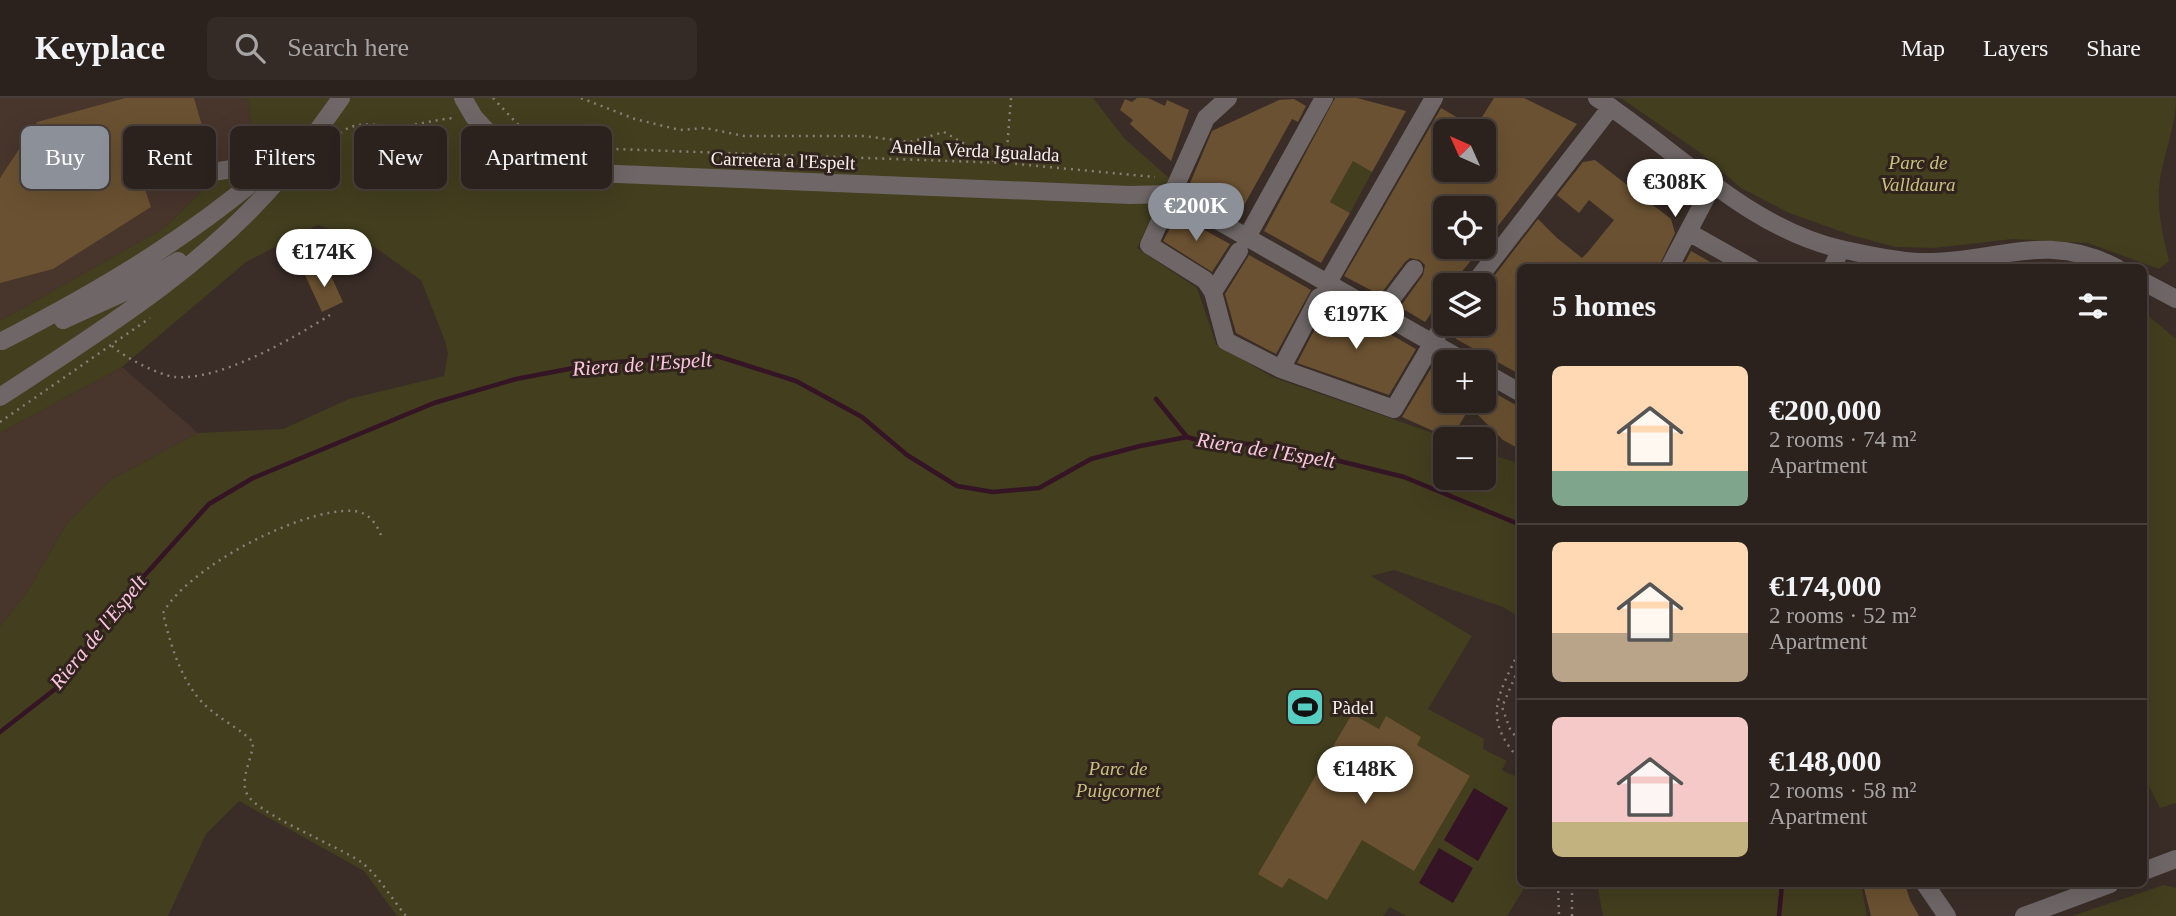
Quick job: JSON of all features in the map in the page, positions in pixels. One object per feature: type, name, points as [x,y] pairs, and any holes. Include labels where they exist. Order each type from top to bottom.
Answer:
[{"type":"street","points":[[320,126],[341,98]]},
{"type":"street","name":"Carretera a l'Espelt","points":[[463,98],[474,117],[509,155],[569,172],[1130,195],[1174,185]]},
{"type":"street","points":[[1228,98],[1206,118],[1149,245],[1205,280],[1213,292],[1226,341],[1281,369],[1394,409],[1437,336]]},
{"type":"street","points":[[1213,292],[1243,244],[1324,98]]},
{"type":"street","points":[[1281,369],[1434,98]]},
{"type":"street","points":[[1482,273],[1604,103],[1712,186],[1798,233],[1841,249],[1917,264]]},
{"type":"street","points":[[317,126],[330,114]]},
{"type":"street","points":[[1174,185],[1243,244],[1323,291],[1380,314],[1443,350]]},
{"type":"street","points":[[1671,264],[1690,233],[1712,186]]},
{"type":"street","points":[[1,341],[103,288],[217,213],[246,189]]},
{"type":"street","points":[[1,341],[85,311],[158,274],[268,189]]},
{"type":"street","points":[[0,397],[147,299],[230,228],[269,189]]},
{"type":"street","points":[[1690,233],[1745,264]]},
{"type":"street","points":[[1834,264],[1841,249]]},
{"type":"street","points":[[1929,264],[2033,249],[2071,251],[2106,264]]},
{"type":"street","points":[[1380,314],[1414,269]]},
{"type":"street","points":[[2147,284],[2176,299]]},
{"type":"street","points":[[1496,379],[1517,391]]},
{"type":"street","points":[[2147,870],[2176,859]]},
{"type":"street","points":[[1927,887],[1947,916]]},
{"type":"street","points":[[2024,916],[2102,887]]},
{"type":"path","name":"Anella Verda Igualada","points":[[493,98],[526,133],[614,149],[1006,163],[1174,185]]},
{"type":"path","points":[[581,98],[635,119],[680,130],[705,128],[744,136],[864,136],[910,142],[944,132],[997,163]]},
{"type":"path","points":[[1006,163],[1011,98]]},
{"type":"path","points":[[112,346],[120,353],[172,377],[191,376],[216,370],[290,341],[330,315]]},
{"type":"path","points":[[381,534],[370,517],[356,511],[313,517],[235,549],[170,600],[163,613],[167,633],[188,683],[197,697],[253,742],[253,755],[244,779],[245,792],[255,804],[313,837],[343,850],[365,865],[406,916]]},
{"type":"path","points":[[1517,656],[1496,706],[1500,736],[1517,756]]},
{"type":"path","points":[[1517,672],[1503,706],[1510,729],[1517,739]]},
{"type":"path","points":[[1558,887],[1559,916]]},
{"type":"path","points":[[1572,887],[1572,916]]},
{"type":"shaded area","points":[[0,98],[246,98],[249,101],[251,126],[230,126],[230,163],[216,177],[216,126],[123,126],[123,189],[203,189],[164,228],[0,321]]},
{"type":"shaded area","points":[[122,367],[198,433],[110,480],[67,523],[29,589],[0,627],[0,433]]},
{"type":"shaded area","points":[[1474,788],[1508,808],[1478,861],[1444,840]]},
{"type":"shaded area","points":[[1439,848],[1473,868],[1453,903],[1419,883]]},
{"type":"green space","name":"Parc de Puigcornet","points":[[246,98],[1093,98],[1124,138],[1169,178],[1137,248],[1197,288],[1216,344],[1272,377],[1433,433],[1433,490],[1496,490],[1496,456],[1517,463],[1517,616],[1503,607],[1394,570],[1371,576],[1472,636],[1428,709],[1484,739],[1483,749],[1507,761],[1502,770],[1517,777],[1517,887],[1525,887],[1507,916],[1406,916],[1390,907],[1383,916],[397,916],[364,871],[239,801],[206,834],[168,916],[0,916],[0,627],[29,589],[67,523],[110,480],[198,433],[283,429],[349,399],[444,376],[448,354],[445,341],[421,280],[370,244],[318,225],[246,262],[122,367],[0,433],[0,321],[164,228],[203,189],[216,189],[216,177],[230,163],[230,189],[340,189],[340,126],[251,126],[249,101]]},
{"type":"green space","name":"Parc de Valldaura","points":[[1621,98],[2176,98],[2174,121],[2159,190],[2161,226],[2169,261],[2159,269],[2088,243],[2013,239],[1934,248],[1896,247],[1851,235],[1789,213],[1741,188],[1702,154]]},
{"type":"green space","points":[[1353,161],[1372,172],[1350,213],[1330,202]]},
{"type":"green space","points":[[2147,315],[2176,339],[2176,803],[2160,808],[2147,782]]},
{"type":"green space","points":[[2164,885],[2176,888],[2176,916],[2072,916]]},
{"type":"green space","points":[[1598,887],[1862,887],[1867,916],[1603,916]]},
{"type":"building","points":[[125,98],[194,98],[202,126],[123,126],[123,189],[145,189],[151,207],[53,269],[0,283],[0,178],[21,146],[21,189],[109,189],[109,126],[34,126],[37,122]]},
{"type":"building","points":[[1137,98],[1148,98],[1165,106],[1167,100],[1189,110],[1171,161],[1130,124],[1133,120],[1120,110],[1125,99],[1132,102]]},
{"type":"building","points":[[1335,98],[1357,98],[1406,111],[1372,172],[1353,161],[1330,202],[1350,213],[1321,263],[1264,231]]},
{"type":"building","points":[[1494,98],[1524,98],[1577,124],[1496,229],[1496,196],[1433,196],[1433,259],[1472,259],[1461,273],[1433,273],[1433,311],[1425,322],[1400,307],[1423,275],[1425,265],[1420,260],[1410,258],[1405,262],[1380,295],[1344,276],[1433,122],[1433,182],[1496,182],[1496,119],[1481,119]]},
{"type":"building","points":[[1294,99],[1306,106],[1298,122],[1292,119],[1238,216],[1188,188],[1212,131],[1279,100]]},
{"type":"building","points":[[1441,108],[1460,119],[1435,119]]},
{"type":"building","points":[[1595,160],[1671,219],[1675,233],[1660,264],[1517,264],[1517,373],[1496,361],[1496,350],[1476,350],[1456,339],[1456,336],[1496,336],[1496,273],[1538,219],[1582,258],[1614,220],[1589,200],[1579,213],[1557,195],[1583,162]]},
{"type":"building","points":[[1177,215],[1230,244],[1212,272],[1163,241]]},
{"type":"building","points":[[1691,251],[1714,264],[1684,264]]},
{"type":"building","points":[[1249,255],[1311,290],[1276,354],[1236,333],[1225,294]]},
{"type":"building","points":[[326,265],[343,302],[322,312],[305,275]]},
{"type":"building","points":[[1330,300],[1416,349],[1389,395],[1297,363]]},
{"type":"building","points":[[1433,365],[1433,413],[1466,413],[1458,427],[1433,427],[1433,431],[1402,417]]},
{"type":"building","points":[[1496,394],[1517,406],[1517,448],[1503,440],[1496,433],[1496,427],[1490,427],[1476,413],[1496,413]]},
{"type":"building","points":[[1352,714],[1379,729],[1386,716],[1421,737],[1417,745],[1470,776],[1414,871],[1362,840],[1327,900],[1289,878],[1282,888],[1258,874]]},
{"type":"building","points":[[1864,887],[1906,887],[1919,916],[1871,916]]},
{"type":"waterway","name":"Riera de l'Espelt","points":[[0,732],[63,683],[108,616],[209,504],[253,478],[434,403],[516,379],[600,363],[717,356],[796,381],[862,417],[907,455],[957,486],[993,492],[1039,488],[1091,459],[1187,437],[1212,444],[1251,444],[1299,451],[1404,477],[1517,523]]},
{"type":"waterway","points":[[1156,399],[1187,437]]},
{"type":"waterway","name":"Riera de l'Espelt","points":[[1779,916],[1782,887]]},
{"type":"place","name":"Pàdel","points":[[1305,707]]}]
